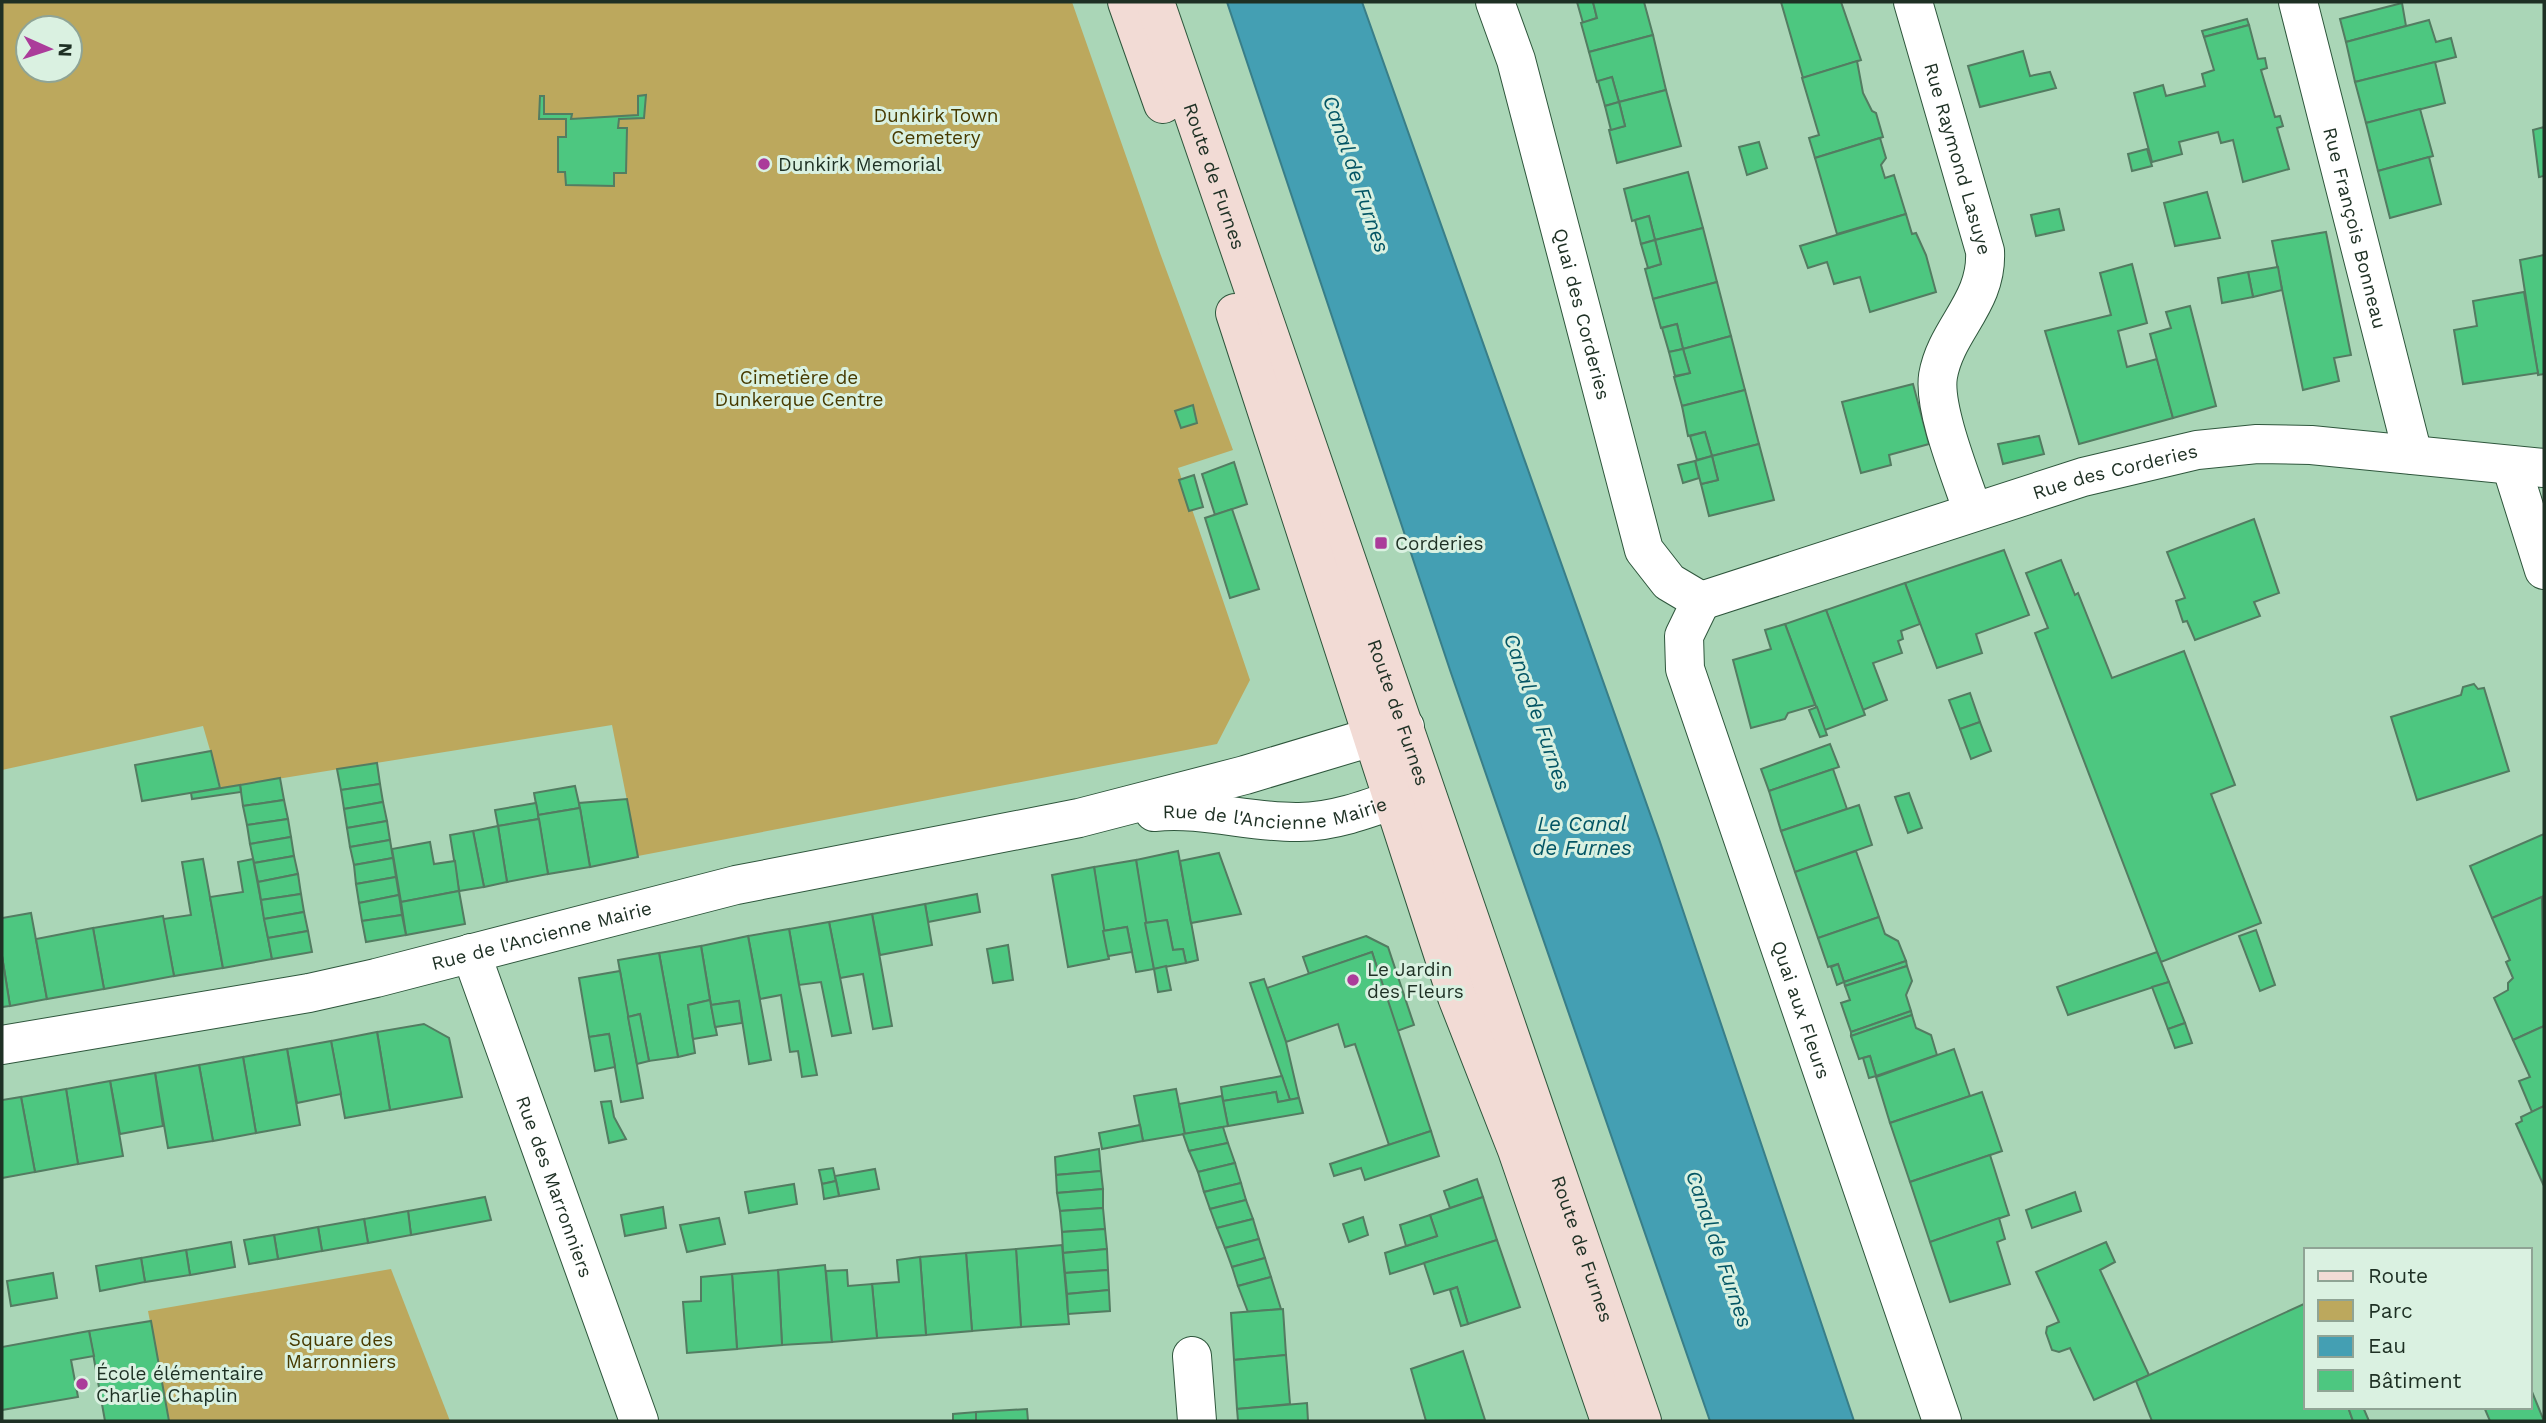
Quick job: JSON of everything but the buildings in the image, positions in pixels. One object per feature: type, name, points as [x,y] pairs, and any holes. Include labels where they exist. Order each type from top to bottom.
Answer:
[{"type":"main road","name":"Route de Furnes","points":[[1126,2],[1224,278],[1322,572],[1388,732]]},
{"type":"main road","name":"Route de Furnes","points":[[1155,2],[1409,794],[1642,1421]]},
{"type":"main road","name":"Route de Furnes","points":[[1409,794],[1457,997],[1514,1140],[1610,1421]]},
{"type":"street","name":"Quai des Corderies","points":[[1495,2],[1516,60],[1644,550],[1669,582],[1701,601]]},
{"type":"street","name":"Rue Raymond Lasuye","points":[[1913,2],[1985,251],[1985,276],[1942,362],[1938,378],[1941,410],[1973,512]]},
{"type":"street","name":"Rue François Bonneau","points":[[2298,2],[2413,455]]},
{"type":"street","name":"Rue des Corderies","points":[[1701,601],[2109,469],[2197,450],[2257,444],[2311,445],[2528,466]]},
{"type":"street","points":[[2528,466],[2544,570]]},
{"type":"street","name":"Quai aux Fleurs","points":[[1701,601],[1684,636],[1685,669],[1942,1421]]},
{"type":"street","name":"Rue de l'Ancienne Mairie","points":[[2,1045],[309,993],[797,872],[1079,818],[1245,775],[1388,732]]},
{"type":"street","name":"Rue de l'Ancienne Mairie","points":[[1079,818],[1166,811],[1314,821],[1409,794]]},
{"type":"street","name":"Rue des Marronniers","points":[[471,953],[639,1421]]},
{"type":"street","points":[[1192,1356],[1197,1421]]},
{"type":"green space","name":"Cimetière de Dunkerque Centre","points":[[2,2],[1072,2],[1233,450],[1178,468],[1250,680],[1217,744],[638,856],[612,725],[221,788],[203,726],[2,770]]},
{"type":"green space","name":"Square des Marronniers","points":[[391,1269],[450,1421],[169,1421],[148,1311]]},
{"type":"water","name":"Le Canal de Furnes","points":[[1227,2],[1362,2],[1659,839],[1854,1421],[1710,1421],[1451,673]]},
{"type":"place","name":"Dunkirk Memorial","points":[[764,164]]},
{"type":"place","name":"Corderies","points":[[1381,543]]},
{"type":"place","name":"Le Jardin des Fleurs","points":[[1353,980]]},
{"type":"place","name":"École élémentaire Charlie Chaplin","points":[[82,1384]]},
{"type":"park label","name":"Dunkirk Town Cemetery","points":[[936,126]]},
{"type":"water label","name":"Canal de Furnes","points":[[1356,174]]},
{"type":"water label","name":"Canal de Furnes","points":[[1537,712]]},
{"type":"water label","name":"Canal de Furnes","points":[[1719,1249]]}]
